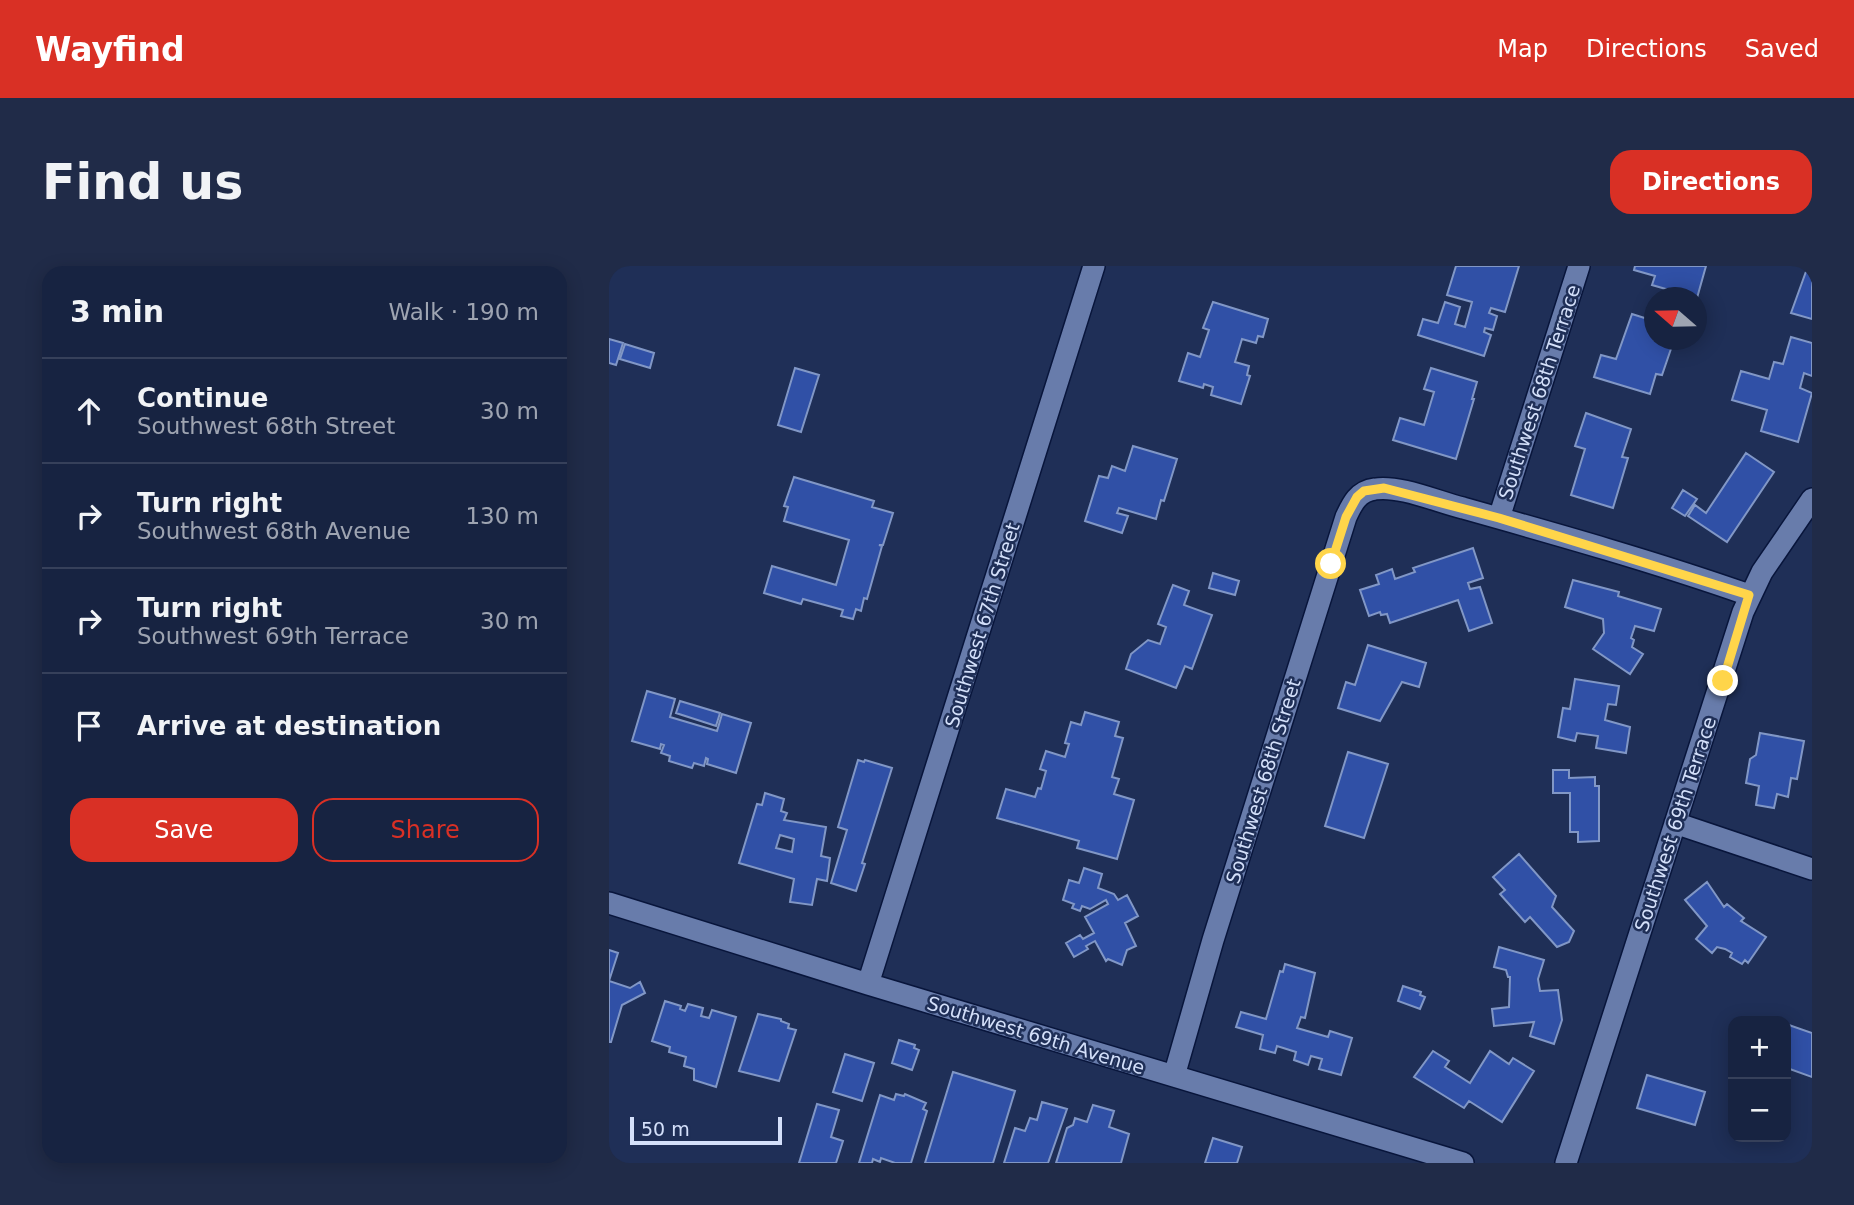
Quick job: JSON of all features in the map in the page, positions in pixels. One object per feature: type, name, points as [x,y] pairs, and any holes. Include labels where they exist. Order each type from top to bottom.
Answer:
[{"type":"street","name":"Southwest 67th Street","points":[[868,984],[1094,266]]},
{"type":"street","name":"Southwest 68th Terrace","points":[[1499,518],[1579,266]]},
{"type":"street","name":"Southwest 68th Street","points":[[1174,1076],[1213,940],[1346,517],[1357,497],[1364,491],[1394,489],[1499,518]]},
{"type":"street","name":"Southwest 69th Terrace","points":[[1566,1163],[1749,595],[1812,499]]},
{"type":"street","points":[[1499,518],[1749,595]]},
{"type":"street","points":[[1675,823],[1812,869]]},
{"type":"street","name":"Southwest 69th Avenue","points":[[609,903],[1463,1163]]},
{"type":"building","points":[[1456,266],[1519,266],[1505,312],[1491,308],[1489,313],[1497,316],[1493,330],[1485,328],[1484,332],[1491,335],[1484,356],[1418,335],[1423,319],[1438,323],[1445,302],[1460,307],[1455,324],[1465,327],[1472,302],[1447,295]]},
{"type":"building","points":[[1635,266],[1706,266],[1700,287],[1659,287],[1652,285],[1655,276],[1634,270]]},
{"type":"building","points":[[1808,266],[1812,266],[1812,319],[1791,313]]},
{"type":"building","points":[[1213,302],[1268,319],[1263,337],[1258,336],[1256,343],[1242,339],[1235,362],[1249,366],[1247,375],[1250,376],[1241,404],[1211,395],[1213,387],[1204,384],[1203,388],[1179,381],[1188,353],[1200,357],[1209,330],[1203,328]]},
{"type":"building","points":[[1632,314],[1644,318],[1644,350],[1671,350],[1662,375],[1656,374],[1650,394],[1594,377],[1601,355],[1616,359]]},
{"type":"building","points":[[1791,337],[1812,343],[1812,376],[1804,373],[1800,388],[1812,393],[1798,442],[1761,431],[1767,410],[1732,400],[1741,371],[1769,379],[1774,362],[1783,364]]},
{"type":"building","points":[[609,339],[623,343],[616,365],[609,363]]},
{"type":"building","points":[[625,344],[654,353],[650,368],[620,359]]},
{"type":"building","points":[[795,368],[819,375],[801,432],[778,425]]},
{"type":"building","points":[[1431,368],[1477,382],[1456,459],[1393,440],[1400,418],[1424,425],[1434,392],[1424,389]]},
{"type":"building","points":[[1586,413],[1631,429],[1622,457],[1628,458],[1613,508],[1571,495],[1585,449],[1575,446]]},
{"type":"building","points":[[1133,446],[1177,459],[1156,519],[1119,508],[1117,513],[1128,516],[1122,533],[1085,521],[1099,476],[1108,478],[1112,466],[1125,471]]},
{"type":"building","points":[[1746,453],[1774,472],[1727,542],[1688,516],[1695,505],[1706,513]]},
{"type":"building","points":[[794,477],[874,501],[872,507],[893,513],[883,545],[879,545],[882,546],[867,599],[864,598],[861,611],[856,609],[853,619],[841,616],[843,610],[803,599],[801,604],[764,593],[772,566],[836,585],[849,540],[784,521],[788,507],[784,506]]},
{"type":"building","points":[[1683,490],[1697,499],[1685,516],[1672,508]]},
{"type":"building","points":[[1473,548],[1483,578],[1468,583],[1470,589],[1480,587],[1492,623],[1469,631],[1458,600],[1390,623],[1387,614],[1381,615],[1380,612],[1369,616],[1360,590],[1379,584],[1376,575],[1392,569],[1395,579],[1415,572],[1413,568]]},
{"type":"building","points":[[1213,573],[1239,581],[1235,595],[1209,588]]},
{"type":"building","points":[[1573,580],[1619,592],[1618,596],[1661,609],[1654,631],[1635,626],[1631,638],[1634,640],[1632,647],[1643,654],[1630,674],[1593,649],[1604,633],[1603,619],[1565,607]]},
{"type":"building","points":[[1173,585],[1189,591],[1184,605],[1212,615],[1192,669],[1185,666],[1176,688],[1126,669],[1131,654],[1148,640],[1160,644],[1166,627],[1158,624]]},
{"type":"building","points":[[1368,645],[1426,663],[1419,687],[1402,682],[1380,721],[1338,708],[1346,682],[1355,685]]},
{"type":"building","points":[[1575,679],[1619,686],[1616,705],[1608,704],[1605,720],[1630,727],[1626,753],[1596,748],[1598,736],[1577,733],[1575,741],[1558,737],[1563,708],[1570,709]]},
{"type":"building","points":[[647,691],[675,699],[670,717],[717,731],[722,714],[751,723],[736,773],[707,764],[706,758],[704,766],[694,763],[692,768],[669,761],[670,756],[661,753],[664,745],[661,744],[660,749],[632,741]]},
{"type":"building","points":[[680,701],[720,713],[716,726],[676,713]]},
{"type":"building","points":[[1085,712],[1119,722],[1115,736],[1123,738],[1112,777],[1119,779],[1114,794],[1134,800],[1117,859],[1077,848],[1079,841],[997,818],[1006,789],[1035,797],[1038,788],[1041,789],[1046,771],[1040,769],[1046,751],[1065,757],[1069,744],[1065,743],[1071,722],[1081,725]]},
{"type":"building","points":[[1760,733],[1804,741],[1797,779],[1791,778],[1788,797],[1777,794],[1774,808],[1756,805],[1759,786],[1746,783],[1750,759],[1756,755]]},
{"type":"building","points":[[1348,752],[1388,764],[1364,838],[1325,826]]},
{"type":"building","points":[[858,760],[892,768],[862,863],[865,864],[856,891],[831,883],[847,830],[838,827]]},
{"type":"building","points":[[1553,770],[1569,770],[1569,778],[1595,777],[1595,786],[1599,786],[1599,841],[1578,842],[1578,832],[1570,832],[1570,793],[1553,793]]},
{"type":"building","points":[[765,793],[784,799],[781,811],[787,813],[784,820],[826,827],[821,856],[830,858],[827,881],[817,879],[812,905],[790,902],[794,879],[739,863],[757,804],[762,805]],"holes":[[[780,835],[794,839],[792,852],[776,848]]]},
{"type":"building","points":[[1519,854],[1556,896],[1552,907],[1574,931],[1569,942],[1557,947],[1530,917],[1525,922],[1500,894],[1505,890],[1493,877]]},
{"type":"building","points":[[1084,868],[1102,874],[1098,888],[1114,894],[1118,900],[1127,895],[1138,916],[1125,923],[1136,946],[1127,950],[1122,965],[1108,959],[1106,961],[1095,941],[1086,946],[1088,949],[1074,957],[1066,943],[1080,935],[1083,939],[1094,933],[1085,917],[1108,904],[1106,900],[1090,909],[1082,906],[1080,911],[1072,908],[1074,904],[1063,900],[1069,880],[1079,883]]},
{"type":"building","points":[[1707,882],[1724,907],[1727,904],[1744,918],[1741,921],[1766,937],[1748,963],[1745,960],[1742,964],[1730,957],[1732,953],[1725,949],[1717,947],[1712,953],[1696,939],[1707,926],[1685,900]]},
{"type":"building","points":[[1499,947],[1544,960],[1538,979],[1540,991],[1558,990],[1562,1020],[1554,1044],[1530,1036],[1534,1022],[1494,1026],[1492,1009],[1509,1007],[1510,977],[1506,970],[1494,967]]},
{"type":"building","points":[[609,950],[618,953],[609,981]]},
{"type":"building","points":[[1285,964],[1315,973],[1305,1018],[1301,1017],[1297,1028],[1328,1037],[1330,1031],[1352,1038],[1341,1075],[1319,1069],[1322,1059],[1311,1056],[1308,1065],[1294,1060],[1296,1052],[1277,1046],[1275,1053],[1260,1049],[1263,1035],[1236,1027],[1241,1012],[1266,1019],[1280,971],[1283,972]]},
{"type":"building","points":[[609,981],[630,988],[640,982],[645,993],[622,1005],[611,1042],[609,1042]]},
{"type":"building","points":[[1403,986],[1421,992],[1420,995],[1425,997],[1420,1009],[1398,1001]]},
{"type":"building","points":[[665,1001],[681,1006],[680,1009],[685,1011],[688,1004],[703,1008],[701,1016],[709,1018],[712,1010],[736,1017],[716,1087],[694,1080],[694,1069],[684,1066],[686,1057],[669,1052],[670,1047],[652,1041]]},
{"type":"building","points":[[758,1014],[781,1019],[789,1024],[788,1028],[796,1030],[779,1081],[739,1071]]},
{"type":"building","points":[[1791,1026],[1812,1033],[1812,1077],[1791,1069]]},
{"type":"building","points":[[899,1040],[915,1045],[914,1048],[919,1050],[912,1070],[892,1063]]},
{"type":"building","points":[[1433,1051],[1449,1061],[1445,1067],[1470,1083],[1490,1051],[1509,1064],[1513,1058],[1534,1071],[1502,1122],[1469,1101],[1464,1108],[1414,1077]]},
{"type":"building","points":[[845,1054],[874,1063],[862,1101],[833,1092]]},
{"type":"building","points":[[953,1072],[1015,1091],[993,1163],[925,1163]]},
{"type":"building","points":[[1647,1075],[1705,1092],[1695,1125],[1637,1108]]},
{"type":"building","points":[[896,1094],[905,1094],[926,1103],[923,1109],[927,1111],[911,1163],[895,1163],[881,1158],[880,1162],[873,1159],[872,1163],[859,1163],[880,1095],[894,1100]]},
{"type":"building","points":[[1042,1102],[1067,1109],[1048,1163],[1004,1163],[1015,1128],[1025,1131],[1030,1118],[1037,1120]]},
{"type":"building","points":[[817,1104],[839,1110],[831,1137],[843,1141],[836,1163],[799,1163]]},
{"type":"building","points":[[1093,1105],[1114,1111],[1109,1127],[1129,1134],[1121,1163],[1056,1163],[1067,1128],[1073,1125],[1075,1118],[1087,1122]]},
{"type":"building","points":[[1213,1138],[1242,1147],[1237,1163],[1205,1163]]},
{"type":"route","points":[[1331,564],[1346,517],[1357,497],[1364,491],[1394,489],[1499,518],[1749,595],[1723,681]]}]
